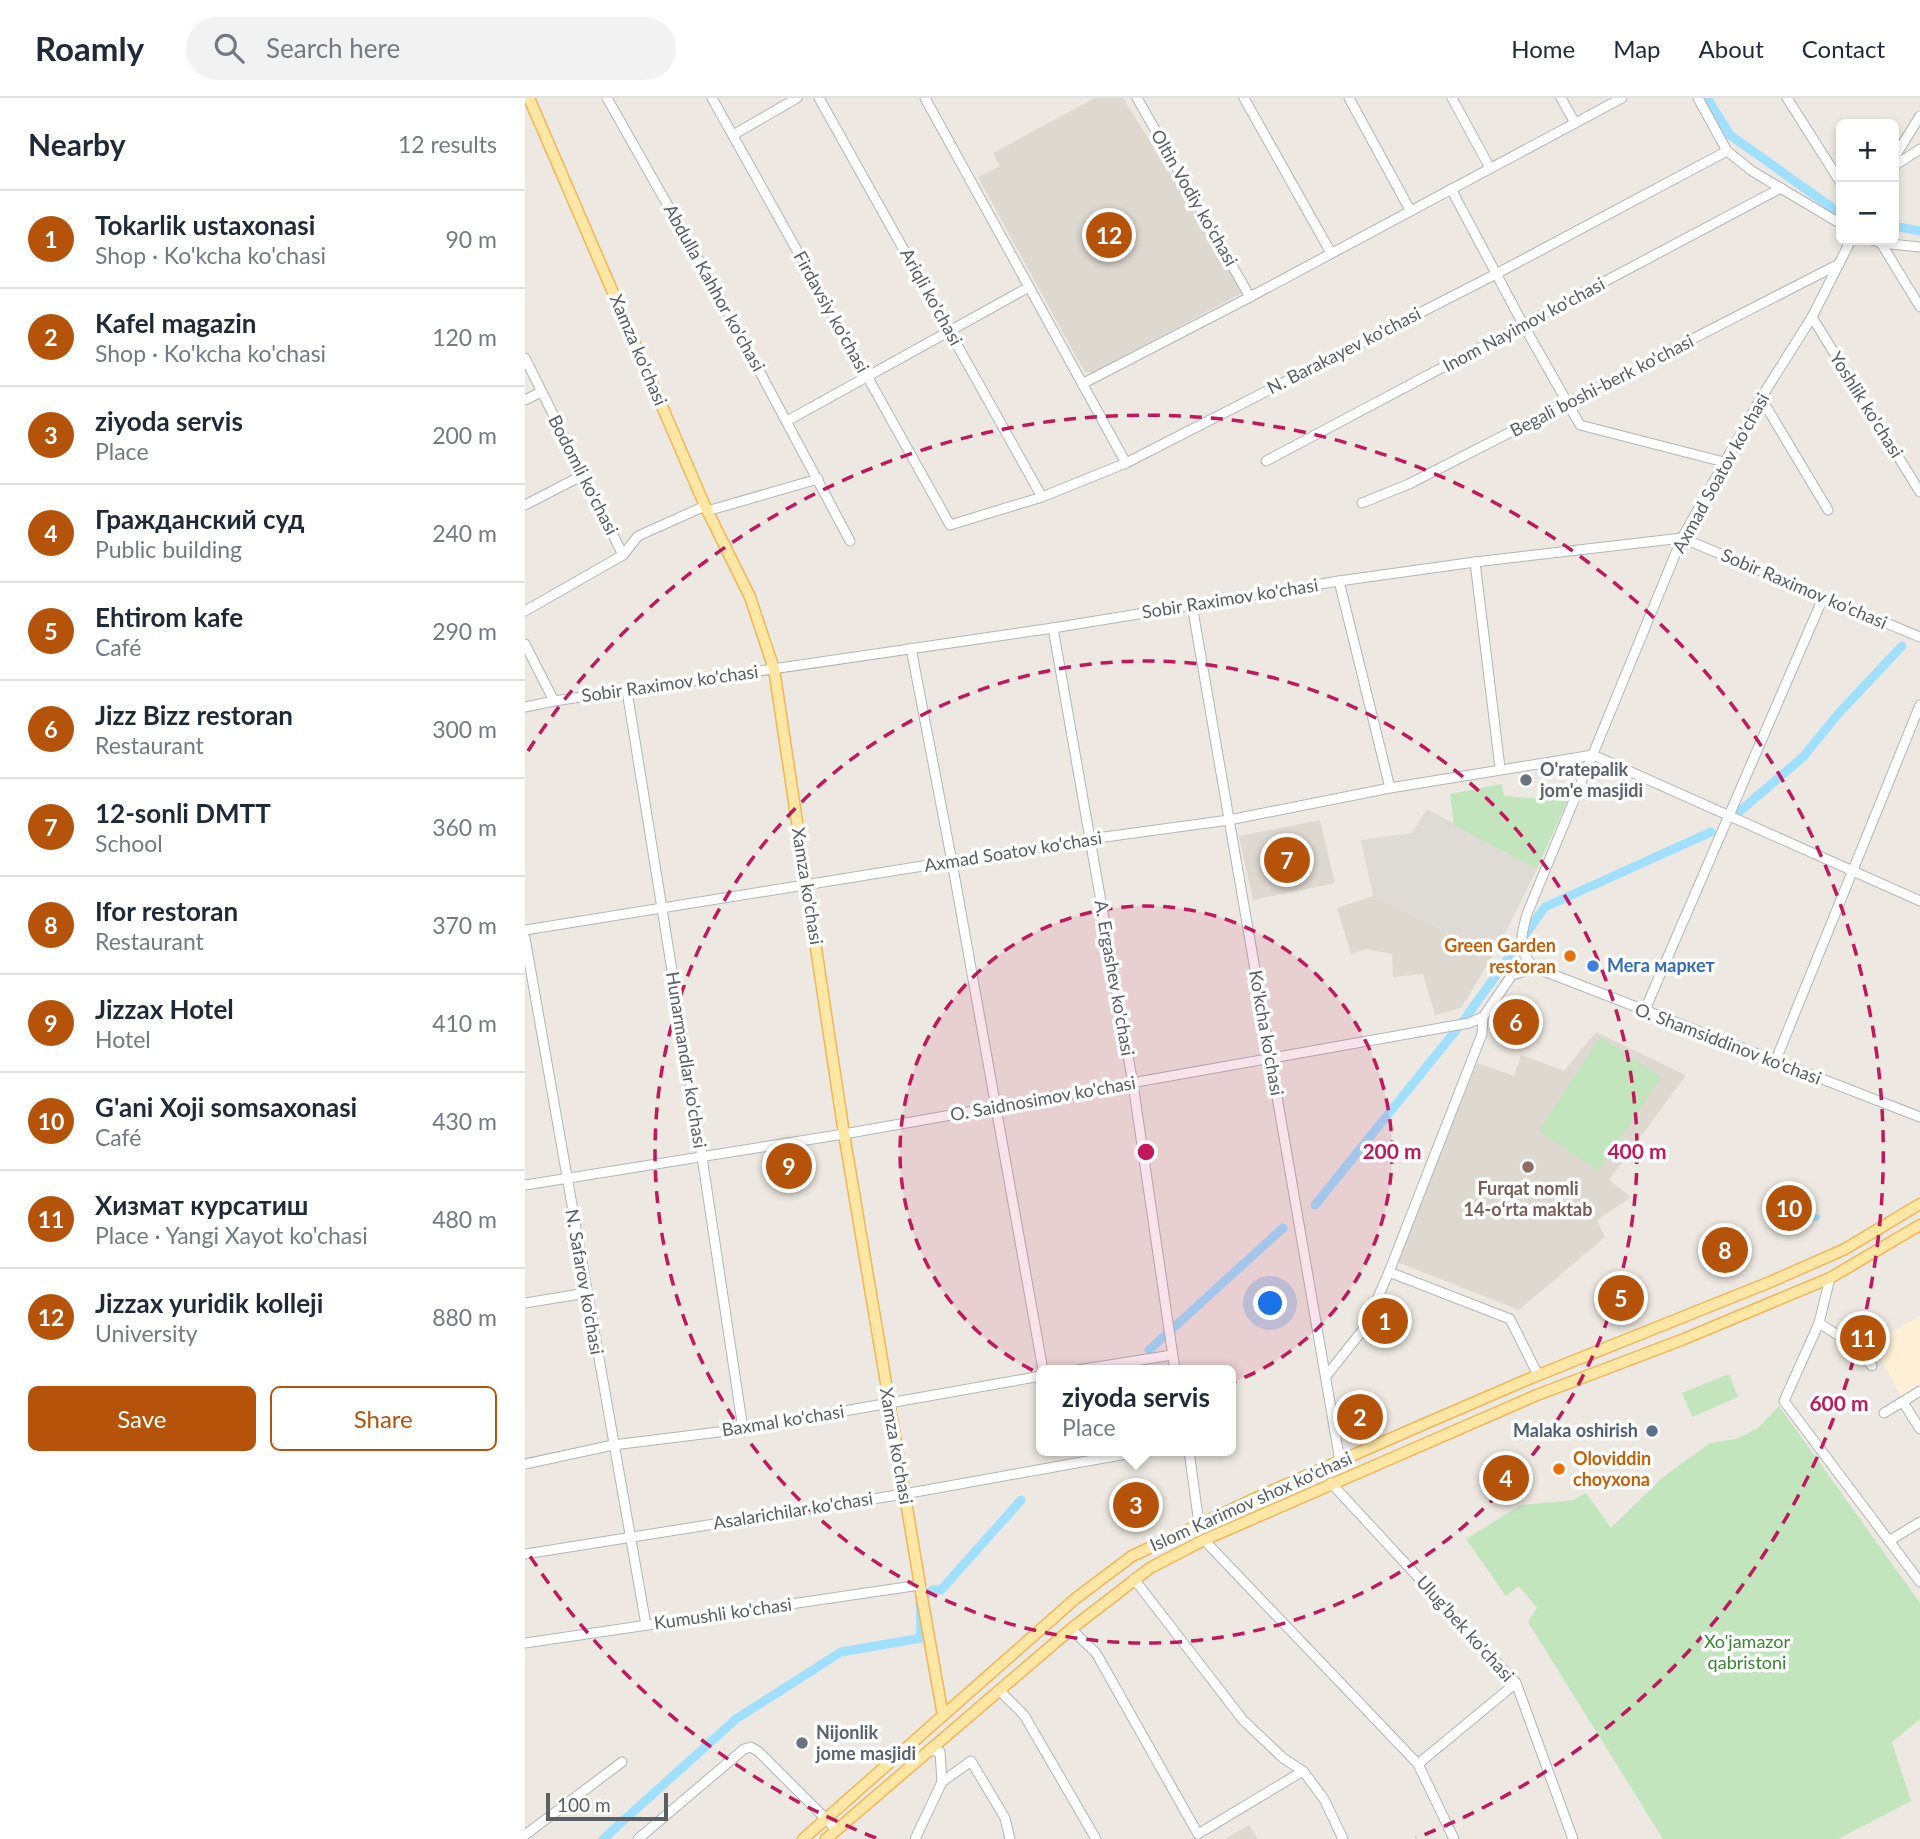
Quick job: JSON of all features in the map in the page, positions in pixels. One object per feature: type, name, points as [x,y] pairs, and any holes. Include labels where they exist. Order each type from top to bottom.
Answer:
[{"type":"main road","name":"Xamza ko'chasi","points":[[527,98],[706,508],[750,597],[774,669],[845,1134],[943,1716]]},
{"type":"main road","name":"Islom Karimov shox ko'chasi","points":[[803,1839],[1075,1599],[1132,1556],[1340,1461],[1534,1377],[1845,1248],[1920,1204]]},
{"type":"main road","name":"Islom Karimov shox ko'chasi","points":[[830,1835],[1071,1629],[1150,1568],[1204,1540],[1331,1483],[1537,1395],[1830,1278],[1920,1225]]},
{"type":"main road","points":[[1604,1350],[1600,1353],[1599,1361],[1605,1367],[1611,1367]]},
{"type":"main road","points":[[1534,1377],[1541,1382],[1541,1391],[1537,1395]]},
{"type":"main road","points":[[877,1774],[877,1784],[887,1786]]},
{"type":"main road","points":[[823,1821],[829,1828],[830,1835]]},
{"type":"street","name":"Abdulla Kahhor ko'chasi","points":[[607,98],[787,421],[850,541]]},
{"type":"street","name":"Firdavsiy ko'chasi","points":[[712,98],[950,525]]},
{"type":"street","points":[[733,135],[797,98]]},
{"type":"street","name":"Ariqli ko'chasi","points":[[818,98],[1042,497]]},
{"type":"street","points":[[925,98],[1126,463]]},
{"type":"street","name":"Oltin Vodiy ko'chasi","points":[[1137,98],[1250,297]]},
{"type":"street","points":[[1244,98],[1331,253]]},
{"type":"street","points":[[1349,98],[1411,210]]},
{"type":"street","points":[[1452,98],[1490,168]]},
{"type":"street","points":[[1561,98],[1575,123]]},
{"type":"street","points":[[1082,384],[1622,98]]},
{"type":"street","points":[[1698,98],[1727,151],[1836,221]]},
{"type":"street","points":[[1787,98],[1840,182]]},
{"type":"street","points":[[1899,150],[1920,116]]},
{"type":"street","points":[[1899,163],[1920,149]]},
{"type":"street","name":"N. Barakayev ko'chasi","points":[[950,525],[1042,497],[1126,463],[1496,274],[1727,151]]},
{"type":"street","name":"Inom Nayimov ko'chasi","points":[[1266,461],[1781,188]]},
{"type":"street","points":[[1451,189],[1580,425],[1724,462]]},
{"type":"street","name":"Axmad Soatov ko'chasi","points":[[1536,968],[1524,958],[1522,940],[1527,914],[1682,538],[1761,398],[1812,317],[1848,245]]},
{"type":"street","points":[[1879,245],[1920,307]]},
{"type":"street","points":[[1899,245],[1920,247]]},
{"type":"street","name":"Begali boshi-berk ko'chasi","points":[[1362,503],[1409,484],[1839,264]]},
{"type":"street","points":[[787,421],[1029,287]]},
{"type":"street","name":"Yoshlik ko'chasi","points":[[1812,317],[1920,492]]},
{"type":"street","name":"Bodomli ko'chasi","points":[[525,358],[623,555]]},
{"type":"street","points":[[525,400],[541,392]]},
{"type":"street","points":[[1761,398],[1828,510]]},
{"type":"street","points":[[525,505],[583,475]]},
{"type":"street","points":[[525,611],[623,555],[638,536],[706,508],[818,479]]},
{"type":"street","name":"Sobir Raximov ko'chasi","points":[[525,707],[1053,628],[1339,581],[1682,538],[1920,637]]},
{"type":"street","points":[[1475,562],[1500,768]]},
{"type":"street","points":[[1339,581],[1390,788]]},
{"type":"street","points":[[1644,1012],[1823,598]]},
{"type":"street","name":"Ko'kcha ko'chasi","points":[[1192,605],[1340,1461]]},
{"type":"street","name":"A. Ergashev ko'chasi","points":[[1053,628],[1133,1084],[1174,1365]]},
{"type":"street","points":[[525,644],[554,701]]},
{"type":"street","points":[[911,648],[1042,1365]]},
{"type":"street","name":"Hunarmandlar ko'chasi","points":[[627,691],[743,1429]]},
{"type":"street","points":[[1775,1062],[1920,705]]},
{"type":"street","points":[[1593,755],[1920,901]]},
{"type":"street","name":"Axmad Soatov ko'chasi","points":[[525,930],[1090,839],[1229,820],[1500,768],[1593,755]]},
{"type":"street","name":"N. Safarov ko'chasi","points":[[525,938],[646,1625]]},
{"type":"street","points":[[1327,1375],[1365,1327],[1389,1272],[1482,1034],[1483,1017],[1512,975],[1536,968]]},
{"type":"street","name":"O. Shamsiddinov ko'chasi","points":[[1536,968],[1920,1117]]},
{"type":"street","name":"O. Saidnosimov ko'chasi","points":[[525,1185],[845,1134],[1133,1084],[1469,1023],[1483,1017]]},
{"type":"street","points":[[1389,1272],[1510,1319],[1534,1377]]},
{"type":"street","points":[[1830,1278],[1819,1322],[1784,1401],[1920,1583]]},
{"type":"street","points":[[525,1303],[586,1293]]},
{"type":"street","points":[[1819,1322],[1853,1345],[1872,1366]]},
{"type":"street","points":[[1109,1365],[1173,1355]]},
{"type":"street","name":"Baxmal ko'chasi","points":[[525,1464],[613,1445],[743,1429],[1036,1377]]},
{"type":"street","points":[[1884,1413],[1920,1391]]},
{"type":"street","points":[[1903,1402],[1920,1429]]},
{"type":"street","name":"Asalarichilar ko'chasi","points":[[525,1554],[904,1494],[1115,1456]]},
{"type":"street","points":[[1190,1456],[1199,1524]]},
{"type":"street","name":"Ulug'bek ko'chasi","points":[[1331,1483],[1516,1683],[1573,1839]]},
{"type":"street","points":[[1889,1541],[1920,1521]]},
{"type":"street","points":[[1204,1540],[1418,1763],[1454,1839]]},
{"type":"street","points":[[1134,1579],[1243,1720],[1283,1758],[1303,1771],[1324,1799],[1343,1839]]},
{"type":"street","name":"Kumushli ko'chasi","points":[[525,1643],[646,1625],[921,1592]]},
{"type":"street","points":[[1071,1629],[1096,1654],[1198,1834],[1303,1771]]},
{"type":"street","points":[[1418,1763],[1516,1683]]},
{"type":"street","points":[[999,1690],[1024,1715],[1096,1839]]},
{"type":"street","points":[[638,1839],[744,1749],[751,1747],[759,1752],[823,1821]]},
{"type":"street","points":[[929,1750],[940,1752],[942,1782]]},
{"type":"street","points":[[915,1839],[942,1782],[971,1761],[1005,1818],[1010,1839]]},
{"type":"street","points":[[525,1836],[622,1762]]},
{"type":"shaded area","points":[[1095,98],[1123,98],[1244,292],[1092,373],[1085,372],[1079,362],[978,177],[1000,166],[993,153]]},
{"type":"shaded area","points":[[1427,809],[1537,869],[1497,949],[1490,943],[1484,950],[1373,896],[1361,840],[1412,833]]},
{"type":"shaded area","points":[[1320,820],[1335,883],[1253,900],[1239,836]]},
{"type":"shaded area","points":[[1373,896],[1484,950],[1490,943],[1497,949],[1461,1008],[1435,1015],[1423,974],[1393,977],[1392,954],[1366,949],[1351,954],[1337,908]]},
{"type":"shaded area","name":"Furqat nomli 14-oʻrta maktab","points":[[1596,1032],[1686,1075],[1609,1180],[1631,1197],[1597,1220],[1605,1237],[1519,1310],[1397,1262],[1477,1063],[1514,1076],[1521,1055],[1564,1071]]},
{"type":"shaded area","points":[[1920,1316],[1920,1389],[1902,1399],[1873,1343]]},
{"type":"shaded area","points":[[1249,1825],[1258,1839],[1225,1839]]},
{"type":"green space","points":[[1502,784],[1504,796],[1567,801],[1537,869],[1454,825],[1450,794]]},
{"type":"green space","points":[[1600,1037],[1661,1077],[1599,1171],[1539,1131]]},
{"type":"green space","points":[[1729,1374],[1738,1397],[1692,1417],[1682,1393]]},
{"type":"green space","name":"Xo'jamazor qabristoni","points":[[1779,1406],[1920,1603],[1920,1719],[1892,1742],[1911,1801],[1838,1839],[1663,1839],[1528,1622],[1537,1608],[1519,1586],[1506,1596],[1466,1539],[1521,1505],[1574,1500],[1586,1493],[1611,1528],[1662,1478],[1710,1443],[1736,1439],[1758,1428]]},
{"type":"waterway","points":[[1707,98],[1730,135],[1836,210]]},
{"type":"waterway","points":[[1899,227],[1920,231]]},
{"type":"waterway","points":[[1740,811],[1803,757],[1838,714],[1902,646]]},
{"type":"waterway","points":[[1315,1205],[1461,1024],[1545,907],[1711,832]]},
{"type":"waterway","points":[[1815,1216],[1817,1219],[1815,1220],[1813,1218],[1815,1216]]},
{"type":"waterway","points":[[1816,1216],[1819,1216],[1819,1217],[1817,1219],[1816,1216]]},
{"type":"waterway","points":[[1813,1218],[1814,1220],[1810,1220],[1813,1218]]},
{"type":"waterway","points":[[1149,1350],[1283,1228]]},
{"type":"waterway","points":[[603,1839],[736,1719],[841,1652],[921,1638],[920,1598],[933,1590],[941,1590],[1021,1500]]},
{"type":"place","name":"Jizzax yuridik kolleji","points":[[1109,235]]},
{"type":"place","name":"O'ratepalik jom'e masjidi","points":[[1526,780]]},
{"type":"place","name":"12-sonli DMTT","points":[[1287,860]]},
{"type":"place","name":"Green Garden restoran","points":[[1570,956]]},
{"type":"place","name":"Мега маркет","points":[[1593,966]]},
{"type":"place","name":"Jizz Bizz restoran","points":[[1516,1022]]},
{"type":"place","name":"Jizzax Hotel","points":[[789,1166]]},
{"type":"place","name":"Furqat nomli 14-oʻrta maktab","points":[[1528,1167]]},
{"type":"place","name":"G'ani Xoji somsaxonasi","points":[[1789,1208]]},
{"type":"place","name":"Ifor restoran","points":[[1725,1250]]},
{"type":"place","name":"Ehtirom kafe","points":[[1621,1298]]},
{"type":"place","name":"Tokarlik ustaxonasi","points":[[1385,1321]]},
{"type":"place","name":"Хизмат курсатиш","points":[[1863,1338]]},
{"type":"place","name":"Kafel magazin","points":[[1360,1417]]},
{"type":"place","name":"Malaka oshirish","points":[[1652,1431]]},
{"type":"place","name":"Oloviddin choyxona","points":[[1559,1469]]},
{"type":"place","name":"Гражданский суд","points":[[1506,1478]]},
{"type":"place","name":"ziyoda servis","points":[[1136,1505]]},
{"type":"place","name":"Nijonlik jome masjidi","points":[[802,1743]]}]
